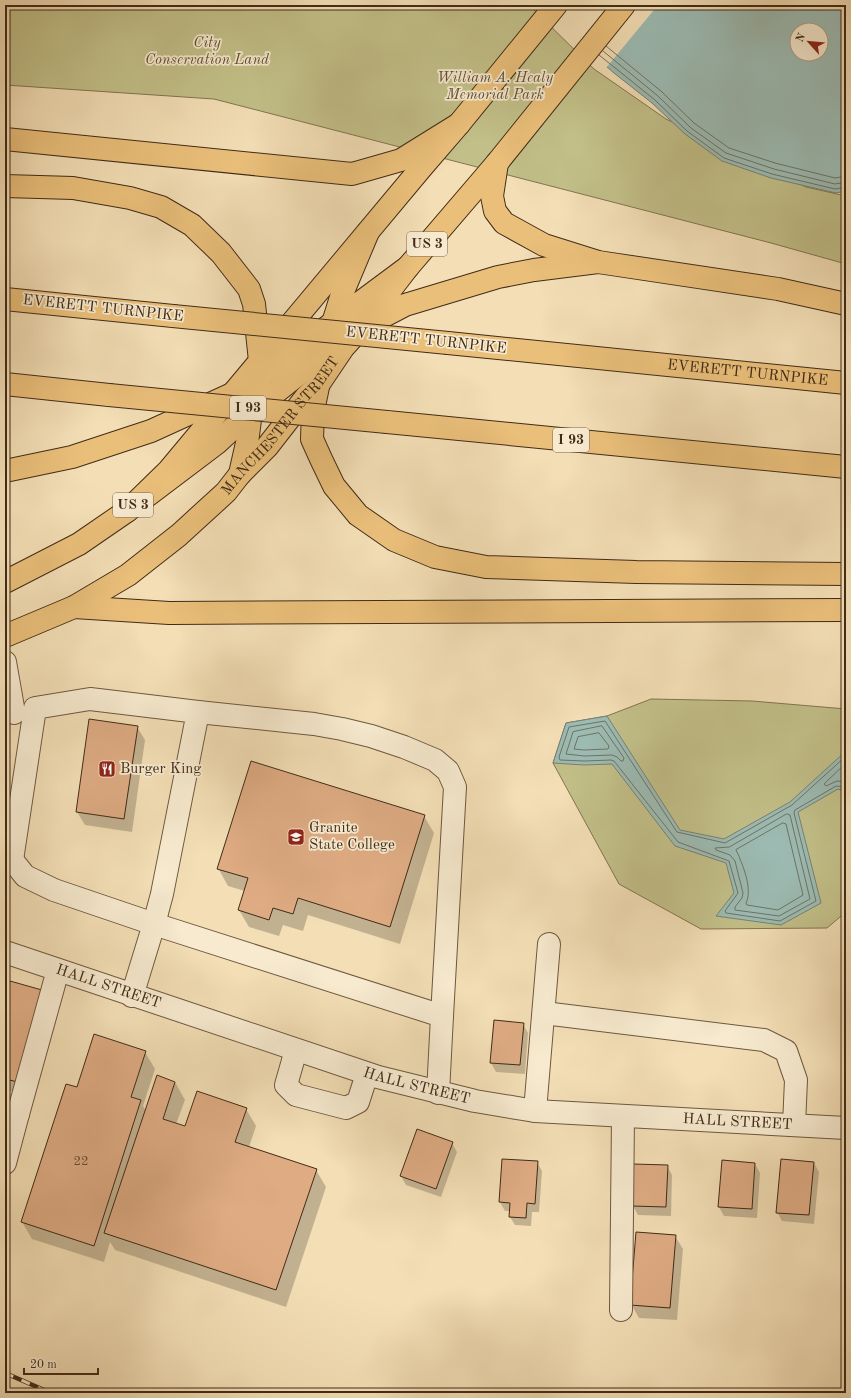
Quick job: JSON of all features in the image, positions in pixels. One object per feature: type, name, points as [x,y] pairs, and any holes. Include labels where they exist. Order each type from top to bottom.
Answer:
[{"type":"main road","points":[[260,369],[368,232],[556,5]]},
{"type":"main road","name":"MANCHESTER STREET","points":[[5,636],[74,607],[128,575],[185,529],[226,492],[240,474],[267,447],[306,397],[318,385],[344,348],[408,267],[497,163],[624,5]]},
{"type":"main road","points":[[5,139],[352,174],[401,160],[459,124]]},
{"type":"main road","points":[[497,163],[492,196],[495,211],[504,223],[544,245],[598,262],[778,289],[846,304]]},
{"type":"main road","points":[[5,186],[73,188],[130,198],[161,207],[192,225],[221,253],[249,289],[254,304],[260,369],[240,474]]},
{"type":"main road","points":[[368,232],[342,294],[324,353],[313,411],[312,439],[334,486],[358,515],[394,540],[435,557],[486,567],[636,572],[846,574]]},
{"type":"main road","points":[[127,510],[217,443],[251,412],[324,353],[361,328],[405,305],[498,277],[534,270],[598,262]]},
{"type":"main road","points":[[5,471],[72,457],[151,431],[232,394],[260,369],[333,323],[408,267]]},
{"type":"main road","name":"EVERETT TURNPIKE","points":[[5,299],[846,384]]},
{"type":"main road","name":"I 93","points":[[5,384],[846,467]]},
{"type":"main road","name":"US 3","points":[[5,582],[80,544],[127,510],[169,470],[232,394]]},
{"type":"main road","points":[[74,607],[169,613],[846,610]]},
{"type":"street","points":[[5,662],[18,712],[9,856],[25,876],[54,890],[154,924],[442,1016]]},
{"type":"street","points":[[18,712],[90,699],[314,724],[371,736],[404,747],[435,760],[448,771],[455,788],[438,1093]]},
{"type":"street","points":[[132,996],[162,894],[198,712]]},
{"type":"street","points":[[535,1111],[549,944]]},
{"type":"street","name":"HALL STREET","points":[[5,952],[367,1074],[438,1093],[535,1111],[846,1128]]},
{"type":"street","points":[[5,1163],[12,1119],[58,970]]},
{"type":"street","points":[[544,1013],[764,1040],[786,1052],[796,1080],[794,1125]]},
{"type":"street","points":[[296,1050],[286,1085],[296,1095],[346,1108],[358,1102],[367,1074]]},
{"type":"street","points":[[621,1310],[623,1116]]},
{"type":"green space","name":"William A. Healy Memorial Park","points":[[5,5],[529,5],[594,69],[666,119],[806,187],[846,196],[846,264],[771,243],[214,99],[5,85]]},
{"type":"green space","points":[[651,699],[752,701],[846,709],[846,912],[827,928],[701,929],[619,884],[553,763],[566,723],[607,716]]},
{"type":"water","points":[[536,5],[846,5],[846,191],[836,193],[771,178],[722,161],[685,134],[652,103],[614,73]]},
{"type":"water","points":[[607,716],[680,830],[724,839],[790,802],[846,751],[846,792],[838,789],[798,812],[821,903],[781,925],[716,916],[734,893],[726,863],[675,846],[612,764],[584,765],[553,763],[566,723]]},
{"type":"pier","points":[[534,5],[658,5],[606,68]]},
{"type":"building","name":"Burger King","points":[[89,719],[138,726],[124,819],[76,812]]},
{"type":"building","points":[[251,761],[425,815],[390,927],[298,898],[293,914],[273,908],[269,920],[238,910],[248,878],[217,869]]},
{"type":"building","points":[[10,981],[42,990],[18,1082],[5,1079],[5,1001]]},
{"type":"building","points":[[494,1020],[524,1023],[520,1065],[490,1063]]},
{"type":"building","points":[[94,1034],[146,1051],[131,1097],[141,1100],[94,1246],[21,1222],[66,1084],[77,1087]]},
{"type":"building","points":[[157,1075],[175,1082],[163,1119],[185,1126],[197,1091],[247,1108],[235,1142],[317,1169],[276,1290],[104,1233]]},
{"type":"building","points":[[417,1129],[453,1142],[436,1189],[400,1176]]},
{"type":"building","points":[[502,1159],[538,1161],[535,1204],[527,1203],[526,1218],[509,1217],[510,1203],[499,1202]]},
{"type":"building","points":[[781,1159],[814,1162],[809,1215],[776,1213]]},
{"type":"building","points":[[722,1160],[755,1163],[752,1209],[718,1207]]},
{"type":"building","points":[[633,1164],[668,1165],[666,1207],[632,1206]]},
{"type":"building","points":[[636,1232],[676,1235],[670,1308],[630,1305]]},
{"type":"railway","points":[[5,1373],[51,1393]]},
{"type":"place","name":"Burger King","points":[[107,769]]},
{"type":"place","name":"Granite State College","points":[[296,837]]},
{"type":"park label","name":"City Conservation Land","points":[[207,52]]}]
